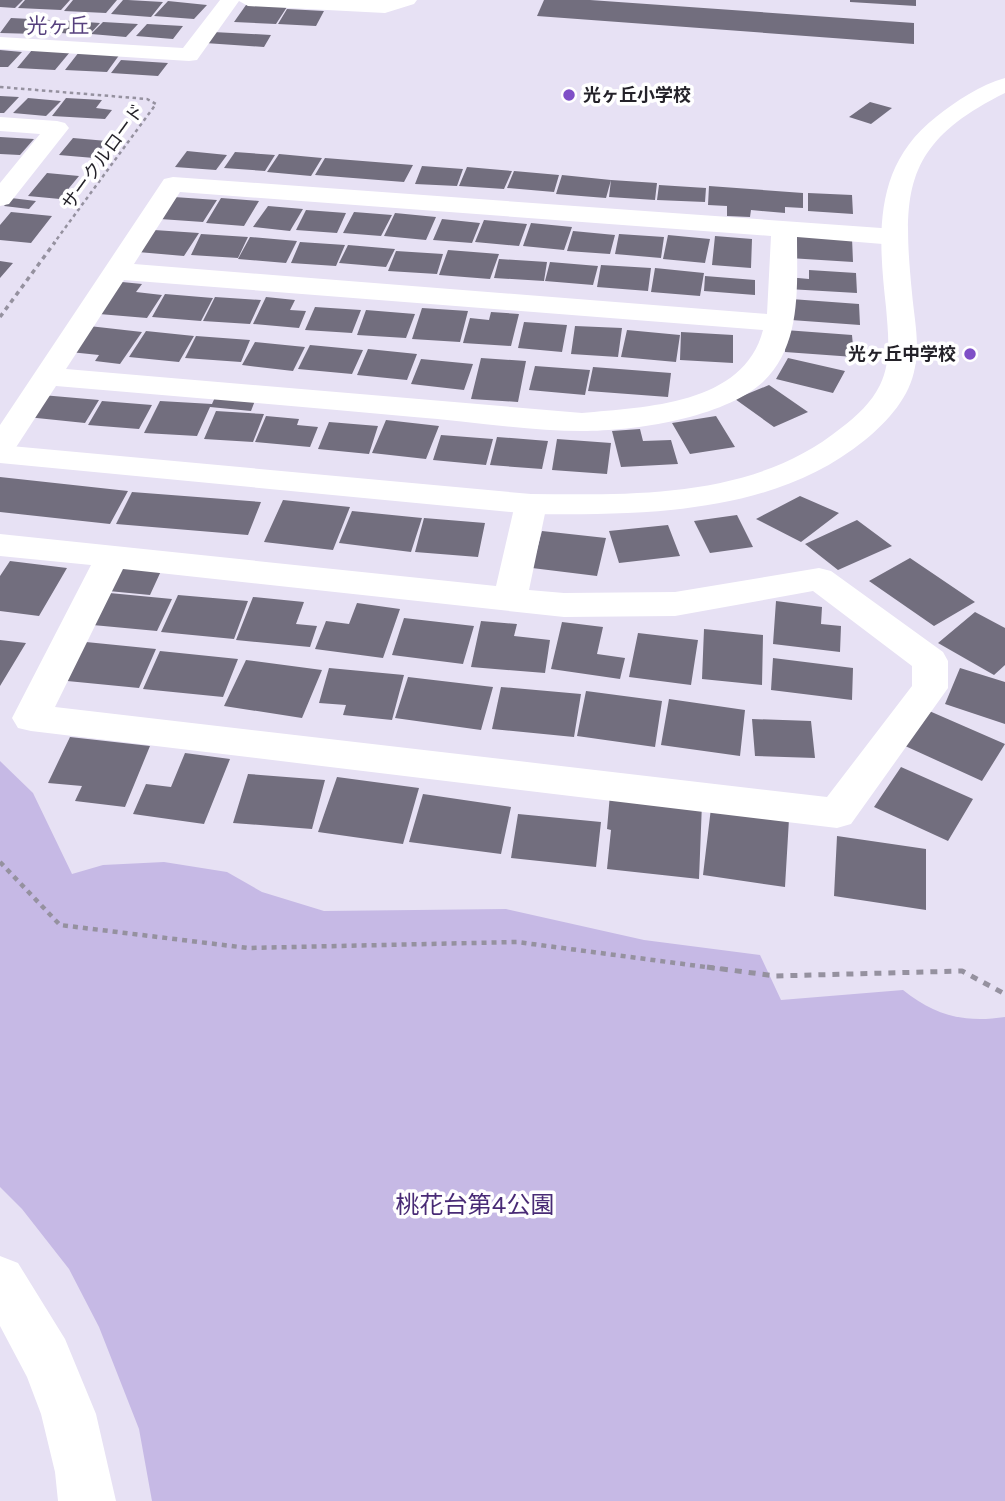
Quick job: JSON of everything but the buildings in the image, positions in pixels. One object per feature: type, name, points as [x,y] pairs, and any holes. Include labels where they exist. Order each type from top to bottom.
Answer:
[{"type":"street","points":[[0,43],[189,55],[230,0]]},
{"type":"street","points":[[248,0],[358,3],[385,7],[407,0]]},
{"type":"street","points":[[0,454],[531,504],[611,505],[680,500],[778,478],[815,461],[850,439],[882,408],[895,385],[902,358],[895,237],[897,193],[909,161],[921,144],[951,114],[1005,85]]},
{"type":"street","points":[[0,124],[57,128],[11,171],[0,199]]},
{"type":"street","points":[[0,448],[173,184],[895,237]]},
{"type":"street","points":[[45,376],[582,422],[661,415],[709,401],[749,379],[768,357],[779,323],[784,229]]},
{"type":"street","points":[[117,271],[779,323]]},
{"type":"street","points":[[510,600],[531,504]]},
{"type":"street","points":[[0,545],[564,605],[675,604],[819,579],[930,661],[930,688],[838,813],[31,718],[112,557]]},
{"type":"street","points":[[0,1281],[36,1336],[56,1381],[74,1436],[87,1501]]},
{"type":"path","name":"サークルロード","points":[[0,87],[147,99],[156,104],[0,317]]},
{"type":"path","points":[[0,862],[60,925],[73,927],[248,948],[517,942],[776,976],[962,971],[1005,994]]},
{"type":"green space","name":"桃花台第4公園","points":[[0,761],[33,793],[72,874],[103,865],[164,862],[227,872],[262,892],[324,911],[506,909],[644,940],[760,955],[781,1000],[903,990],[927,1006],[951,1016],[977,1019],[1005,1017],[1005,1501],[152,1501],[139,1429],[99,1327],[69,1269],[22,1209],[0,1187]]},
{"type":"place","name":"光ヶ丘小学校","points":[[569,95]]},
{"type":"place","name":"光ヶ丘中学校","points":[[970,354]]},
{"type":"district","name":"光ヶ丘","points":[[58,26]]}]
